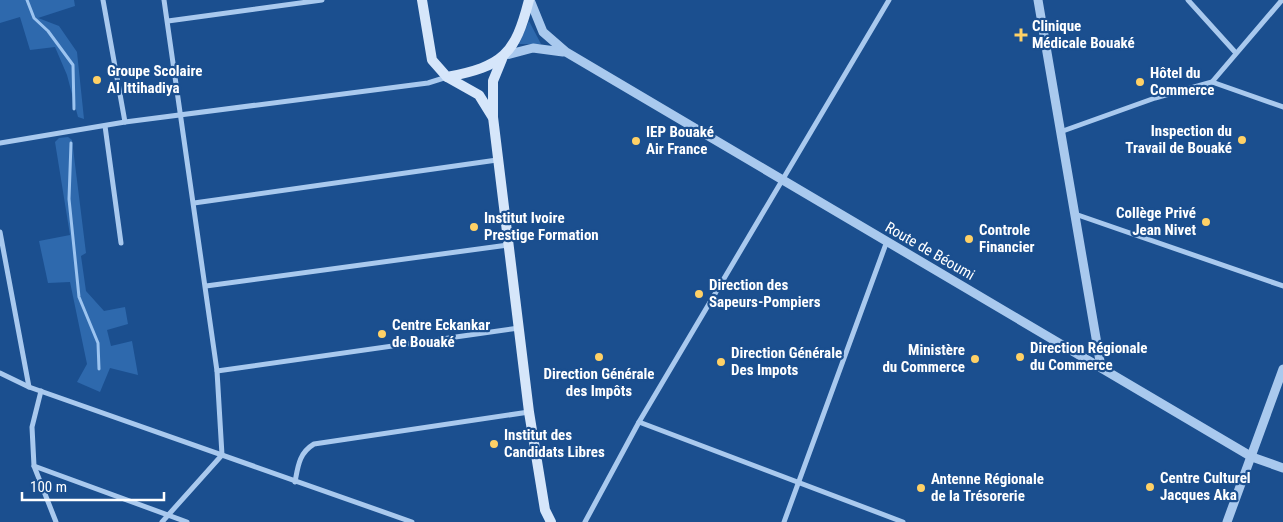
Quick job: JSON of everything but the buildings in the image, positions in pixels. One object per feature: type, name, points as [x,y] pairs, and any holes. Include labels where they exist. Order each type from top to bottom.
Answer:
[{"type":"main road","points":[[422,0],[432,60],[448,76],[479,95],[493,117]]},
{"type":"main road","points":[[529,0],[519,32],[504,57],[493,81],[493,117],[529,412],[545,510],[551,522]]},
{"type":"main road","points":[[448,76],[482,68],[504,57]]},
{"type":"main road","points":[[541,522],[545,510]]},
{"type":"street","points":[[103,0],[125,122]]},
{"type":"street","points":[[162,522],[222,456],[217,371],[182,115],[164,0]]},
{"type":"street","points":[[168,21],[322,0]]},
{"type":"street","name":"Route de Béoumi","points":[[529,0],[543,32],[566,52],[1252,457],[1283,468]]},
{"type":"street","points":[[585,522],[639,422],[889,0]]},
{"type":"street","points":[[1038,0],[1101,367]]},
{"type":"street","points":[[1188,0],[1235,52]]},
{"type":"street","points":[[1212,82],[1235,52],[1282,0]]},
{"type":"street","name":"Route de Béoumi","points":[[504,57],[533,48],[566,52]]},
{"type":"street","points":[[0,143],[125,122],[428,83],[448,76]]},
{"type":"street","points":[[1060,132],[1155,98],[1212,82],[1283,107]]},
{"type":"street","points":[[105,126],[121,243]]},
{"type":"street","points":[[194,203],[497,160]]},
{"type":"street","points":[[1074,214],[1283,286]]},
{"type":"street","points":[[0,232],[29,387]]},
{"type":"street","points":[[784,522],[887,242]]},
{"type":"street","points":[[206,286],[508,245]]},
{"type":"street","points":[[217,371],[519,328]]},
{"type":"street","points":[[1227,522],[1283,369]]},
{"type":"street","points":[[0,373],[29,387],[412,522]]},
{"type":"street","points":[[41,391],[32,427],[34,466],[56,522]]},
{"type":"street","points":[[295,482],[300,456],[305,449],[314,444],[529,412]]},
{"type":"street","points":[[639,422],[902,522]]},
{"type":"street","points":[[34,466],[187,522]]},
{"type":"shaded area","points":[[0,0],[74,0],[75,6],[38,18],[59,26],[77,52],[84,119],[78,117],[67,75],[55,47],[30,50],[20,17],[0,23]]},
{"type":"shaded area","points":[[529,21],[541,44],[519,44]]},
{"type":"shaded area","points":[[68,137],[72,140],[86,253],[81,256],[86,291],[104,311],[125,307],[128,324],[107,330],[111,346],[132,341],[138,375],[110,368],[100,392],[77,382],[87,364],[70,282],[48,283],[39,241],[70,235],[55,142],[59,138]]},
{"type":"waterway","points":[[27,0],[34,18],[48,31],[73,65],[74,109]]},
{"type":"waterway","points":[[71,143],[69,199],[79,297],[98,343],[99,369]]},
{"type":"place","name":"Clinique Médicale Bouaké","points":[[1021,35]]},
{"type":"place","name":"Groupe Scolaire Al Ittihadiya","points":[[97,80]]},
{"type":"place","name":"Hôtel du Commerce","points":[[1140,82]]},
{"type":"place","name":"Inspection du Travail de Bouaké","points":[[1242,140]]},
{"type":"place","name":"IEP Bouaké Air France","points":[[636,141]]},
{"type":"place","name":"Collège Privé Jean Nivet","points":[[1206,222]]},
{"type":"place","name":"Institut Ivoire Prestige Formation","points":[[474,227]]},
{"type":"place","name":"Controle Financier","points":[[969,239]]},
{"type":"place","name":"Direction des Sapeurs-Pompiers","points":[[699,294]]},
{"type":"place","name":"Centre Eckankar de Bouaké","points":[[382,334]]},
{"type":"place","name":"Direction Générale des Impôts","points":[[599,357]]},
{"type":"place","name":"Direction Régionale du Commerce","points":[[1020,357]]},
{"type":"place","name":"Ministère du Commerce","points":[[975,359]]},
{"type":"place","name":"Direction Générale Des Impots","points":[[721,362]]},
{"type":"place","name":"Institut des Candidats Libres","points":[[494,444]]},
{"type":"place","name":"Centre Culturel Jacques Aka","points":[[1150,487]]},
{"type":"place","name":"Antenne Régionale de la Trésorerie","points":[[921,488]]}]
